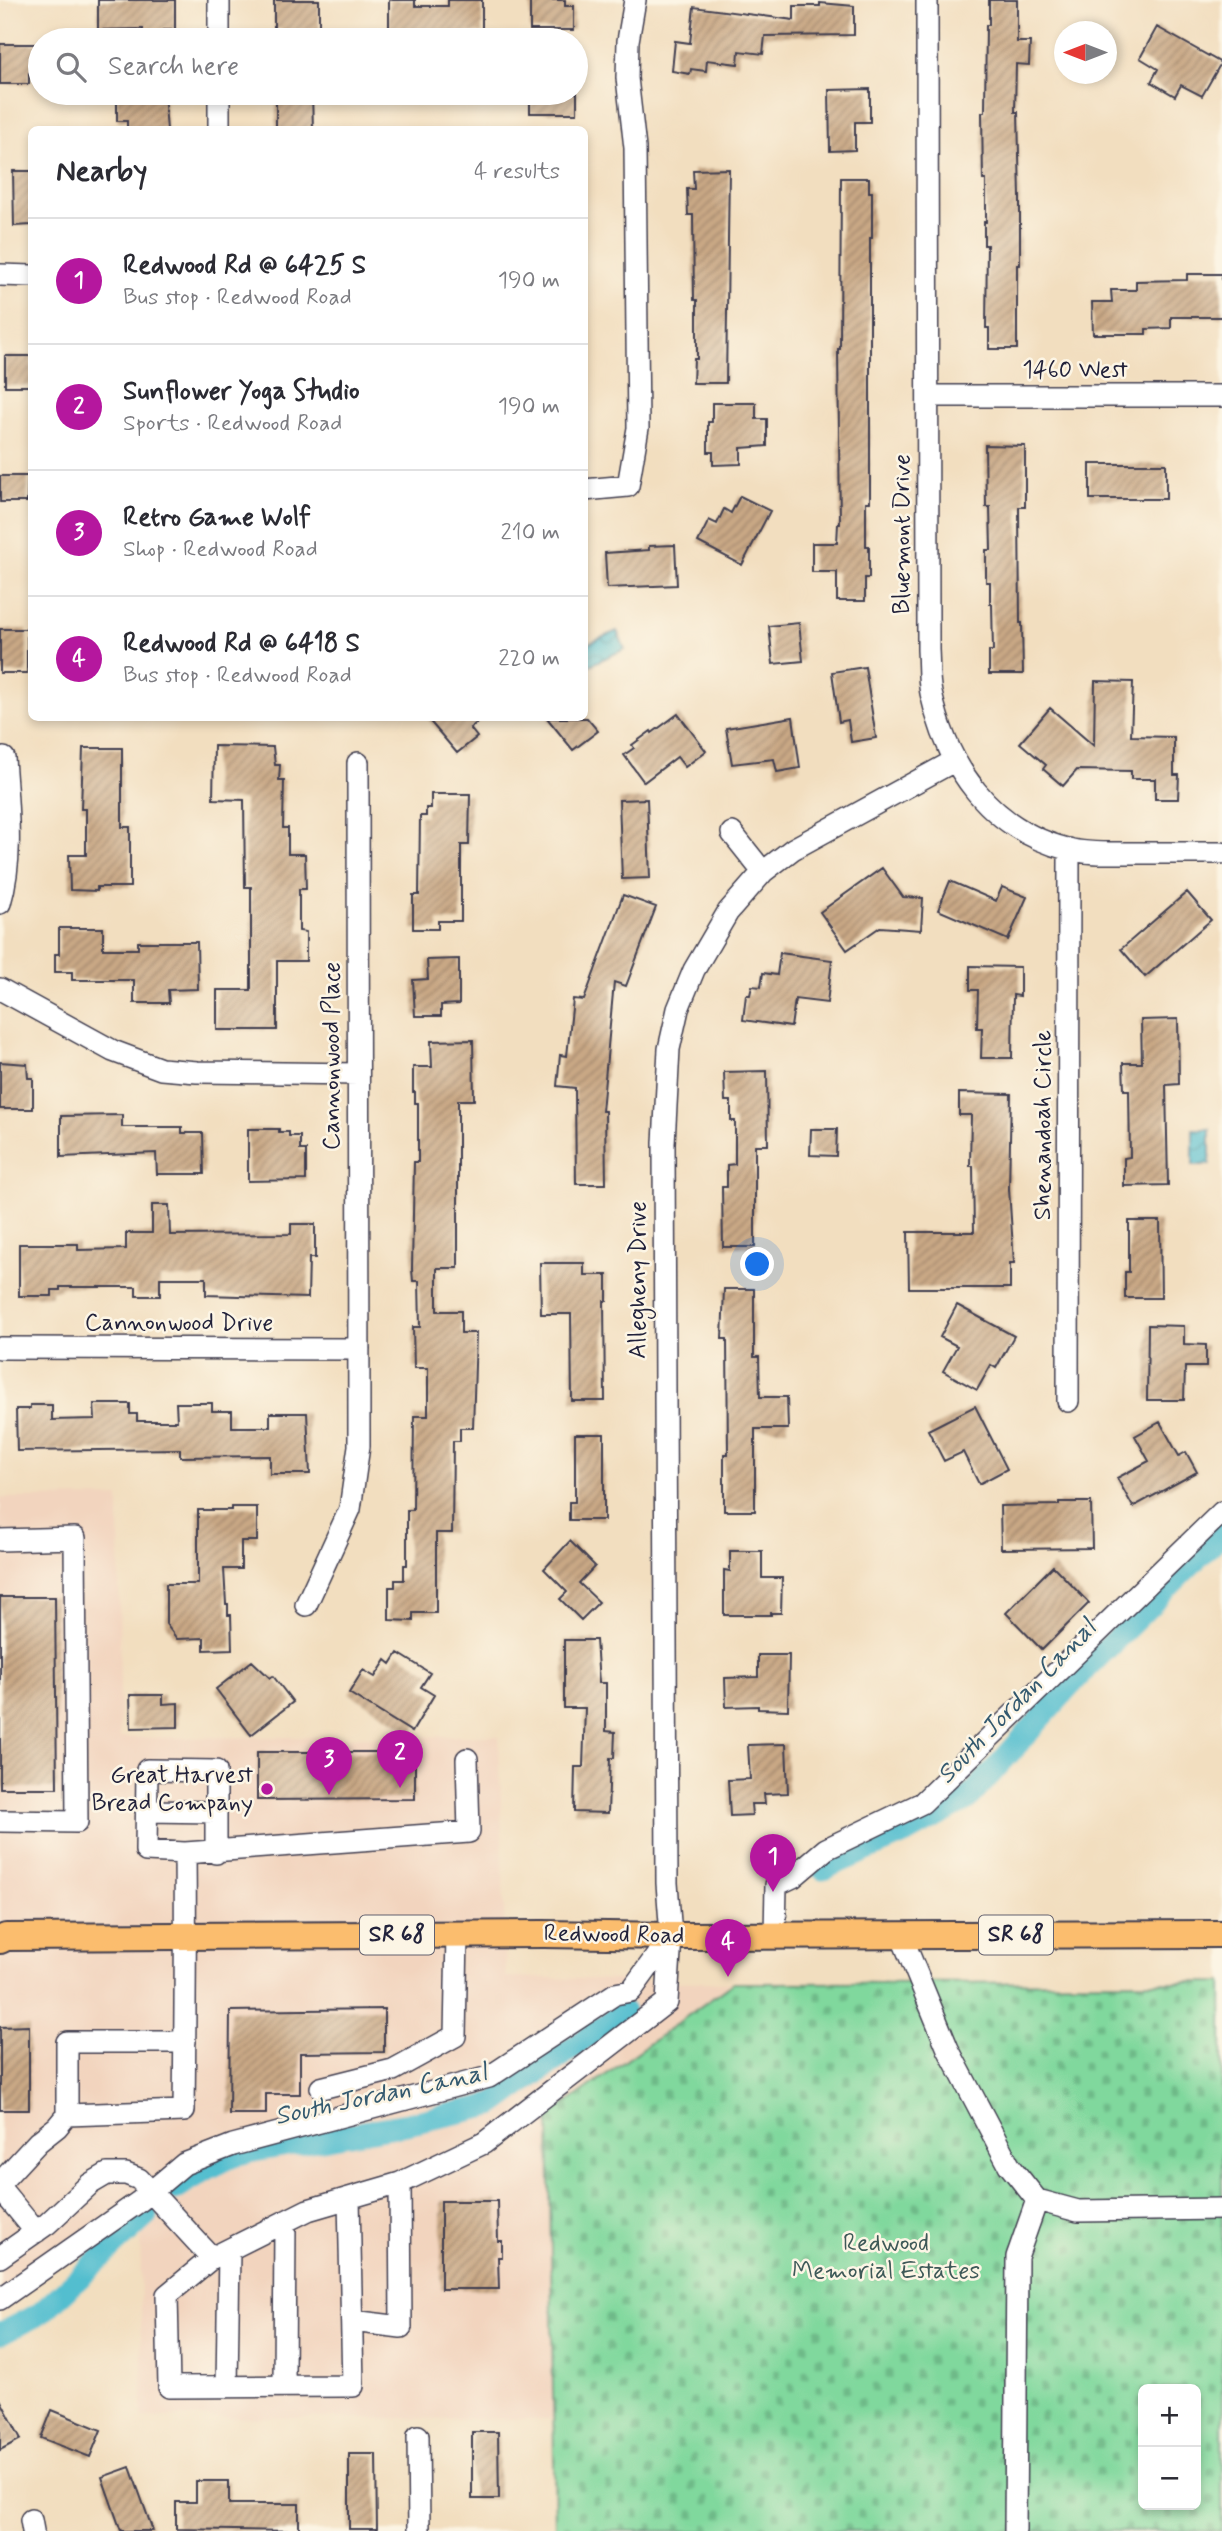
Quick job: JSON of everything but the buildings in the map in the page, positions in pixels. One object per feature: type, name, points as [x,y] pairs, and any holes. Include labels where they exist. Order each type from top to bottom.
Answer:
[{"type":"main road","name":"Redwood Road","points":[[2,1936],[1222,1934]]},
{"type":"street","points":[[219,0],[219,28]]},
{"type":"street","points":[[588,490],[628,486],[638,428],[636,160],[627,78],[628,41],[635,0]]},
{"type":"street","name":"Bluemont Drive","points":[[927,0],[928,650],[930,690],[941,729],[954,761],[973,790],[1016,828],[1041,840],[1069,849],[1102,853],[1222,853]]},
{"type":"street","points":[[219,105],[219,126]]},
{"type":"street","points":[[0,275],[28,276]]},
{"type":"street","name":"1460 West","points":[[929,396],[1222,396]]},
{"type":"street","points":[[0,903],[6,880],[9,841],[4,758]]},
{"type":"street","name":"Allegheny Drive","points":[[227,2387],[169,2387],[167,2295],[221,2254],[308,2210],[400,2183],[484,2143],[667,2002],[671,1936],[666,1842],[664,1143],[669,1049],[678,1009],[694,970],[728,912],[763,872],[793,849],[954,761]]},
{"type":"street","name":"Cannonwood Place","points":[[306,1605],[342,1528],[355,1489],[359,1446],[358,763]]},
{"type":"street","points":[[732,833],[763,872]]},
{"type":"street","name":"Shenandoah Circle","points":[[1068,1401],[1069,849]]},
{"type":"street","points":[[0,989],[113,1051],[161,1069],[358,1074]]},
{"type":"street","name":"Cannonwood Drive","points":[[0,1348],[359,1349]]},
{"type":"street","points":[[775,1935],[776,1885],[793,1877],[826,1849],[922,1802],[1222,1512]]},
{"type":"street","points":[[0,1540],[75,1538],[77,1822],[0,1821]]},
{"type":"street","points":[[216,1853],[216,1771],[147,1770],[146,1851],[216,1853],[470,1832],[467,1759]]},
{"type":"street","points":[[146,1811],[216,1812]]},
{"type":"street","points":[[67,2115],[184,2111],[185,1853]]},
{"type":"street","points":[[321,2088],[393,2070],[454,2036],[457,1935]]},
{"type":"street","points":[[901,1935],[948,2049],[1009,2165],[1037,2200],[1078,2211],[1222,2209]]},
{"type":"street","points":[[0,2299],[184,2164],[233,2144],[489,2077],[615,1994],[631,1991],[671,1936]]},
{"type":"street","points":[[0,2183],[67,2115],[67,2042],[185,2042]]},
{"type":"street","points":[[0,2257],[36,2232],[90,2184],[107,2174],[126,2174],[139,2179],[221,2254],[227,2387],[353,2386],[349,2198]]},
{"type":"street","points":[[352,2321],[401,2327],[400,2183]]},
{"type":"street","points":[[0,2188],[36,2232]]},
{"type":"street","points":[[1015,2531],[1017,2257],[1037,2200]]},
{"type":"street","points":[[284,2386],[285,2222]]},
{"type":"street","points":[[418,2436],[419,2531]]},
{"type":"shaded area","points":[[119,1497],[120,1738],[499,1736],[506,1977],[733,1983],[549,2116],[554,2419],[142,2417],[140,2202],[0,2298],[0,1498]]},
{"type":"green space","name":"Redwood Memorial Estates","points":[[1222,1982],[1222,2531],[555,2531],[549,2116],[733,1983]]},
{"type":"water","points":[[617,631],[625,649],[588,666],[588,644]]},
{"type":"water","points":[[1193,1129],[1210,1129],[1210,1165],[1193,1165]]},
{"type":"waterway","name":"South Jordan Canal","points":[[823,1869],[909,1832],[968,1799],[1076,1679],[1222,1533]]},
{"type":"waterway","name":"South Jordan Canal","points":[[175,2189],[237,2154],[407,2124],[492,2105],[623,2012]]},
{"type":"waterway","name":"South Jordan Canal","points":[[0,2334],[41,2313],[147,2215]]},
{"type":"place","name":"Sunflower Yoga Studio","points":[[400,1788]]},
{"type":"place","name":"Great Harvest Bread Company","points":[[267,1789]]},
{"type":"place","name":"Retro Game Wolf","points":[[329,1795]]},
{"type":"place","name":"Redwood Rd @ 6425 S","points":[[773,1892]]},
{"type":"place","name":"Redwood Rd @ 6418 S","points":[[728,1977]]}]
